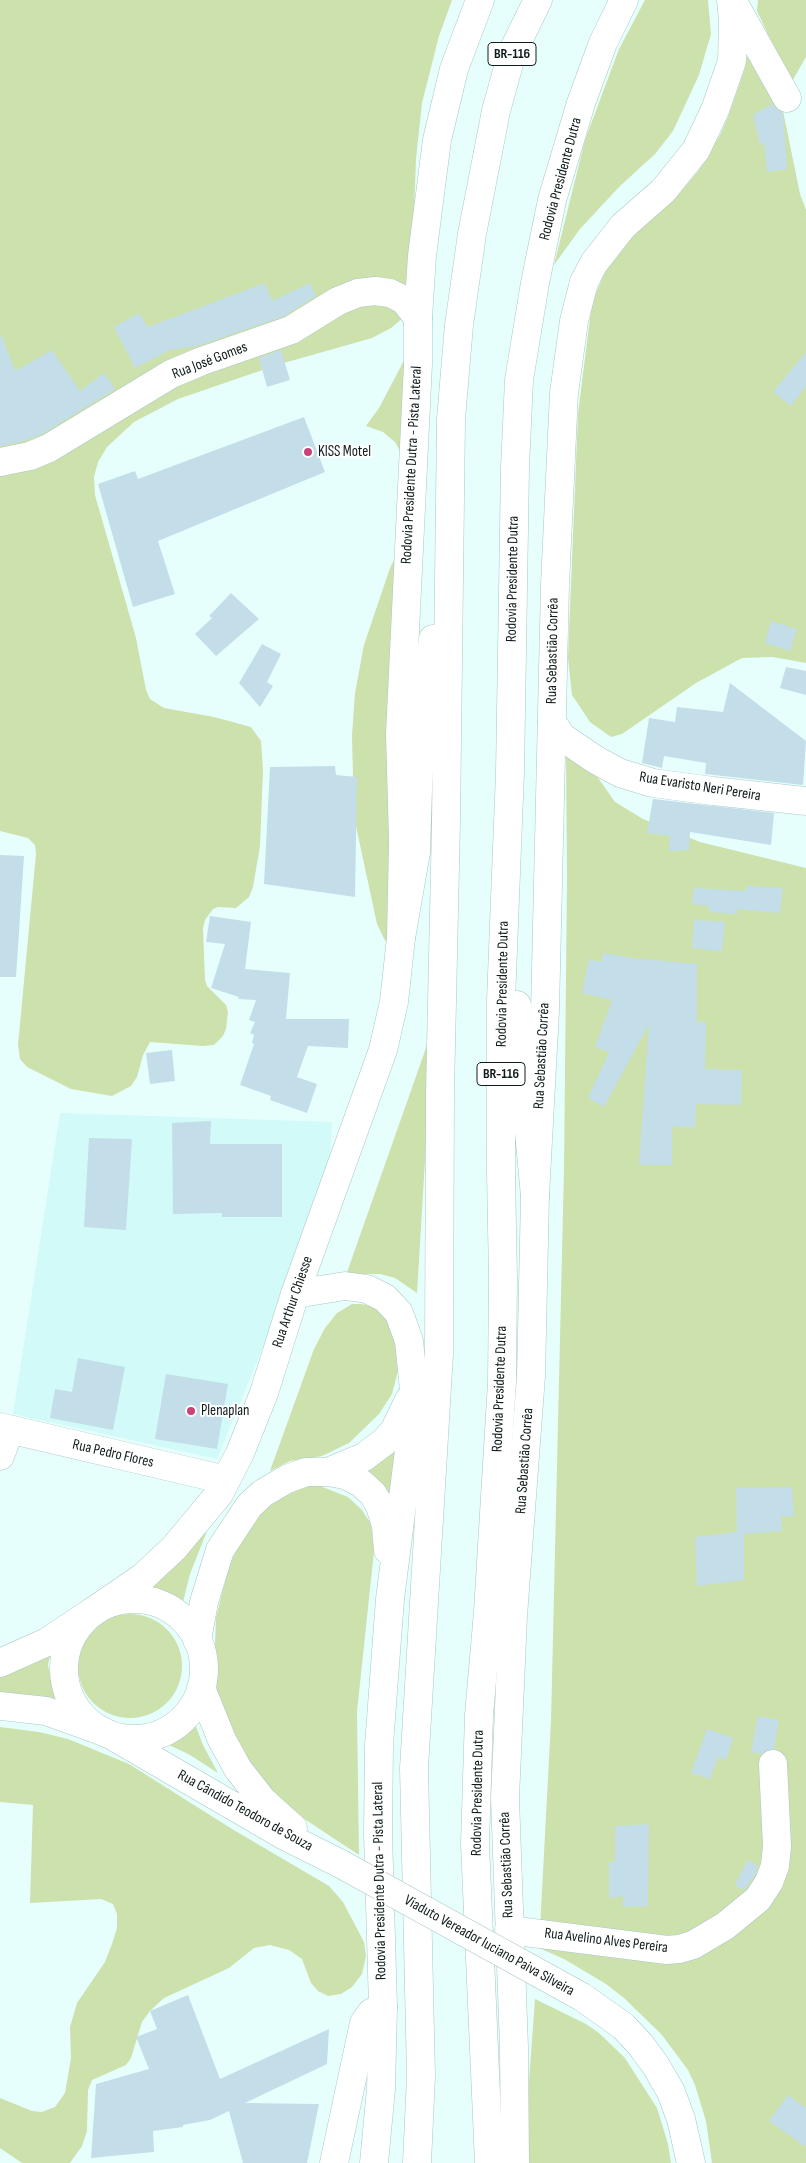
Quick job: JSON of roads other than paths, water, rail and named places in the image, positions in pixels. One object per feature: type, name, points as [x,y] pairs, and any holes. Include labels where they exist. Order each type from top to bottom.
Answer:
[{"type":"main road","name":"Rodovia Presidente Dutra - Pista Lateral","points":[[401,938],[403,841],[400,734],[422,256],[437,140],[454,69],[480,0]]},
{"type":"main road","name":"BR-116","points":[[417,2163],[421,2076],[414,1768],[439,1354],[440,1092],[446,822],[451,419],[459,325],[471,243],[496,111],[512,53],[538,0]]},
{"type":"main road","name":"Rodovia Presidente Dutra","points":[[489,2163],[475,1844],[479,1715],[488,1612],[502,1382],[501,1000],[510,772],[515,468],[520,380],[535,283],[552,200],[581,103],[603,43],[624,0]]},
{"type":"main road","points":[[732,0],[787,98]]},
{"type":"main road","name":"Rua Sebastião Corrêa","points":[[516,2163],[505,1798],[513,1616],[531,1376],[535,1196],[544,1011],[554,585],[564,393],[574,321],[584,282],[594,263],[623,226],[663,191],[696,150],[715,110],[732,62],[732,0]]},
{"type":"main road","name":"Rua José Gomes","points":[[0,462],[30,456],[48,448],[172,374],[202,361],[291,330],[338,301],[358,293],[375,291],[390,294],[404,300],[418,318]]},
{"type":"main road","points":[[401,938],[416,852],[418,758],[438,595],[438,494],[451,419]]},
{"type":"main road","name":"Rua Evaristo Neri Pereira","points":[[552,722],[562,737],[620,773],[670,785],[806,801]]},
{"type":"main road","points":[[510,772],[517,830],[514,981],[535,1196]]},
{"type":"main road","name":"Rua Arthur Chiesse","points":[[92,1612],[125,1591],[158,1565],[219,1494],[240,1453],[264,1392],[295,1294],[383,1050],[394,1002],[401,938]]},
{"type":"main road","points":[[295,1294],[344,1286],[367,1289],[385,1298],[399,1313],[409,1341],[414,1390],[412,1435],[390,1599]]},
{"type":"main road","points":[[328,1472],[364,1457],[384,1442],[394,1431],[414,1390]]},
{"type":"main road","points":[[0,1456],[5,1428]]},
{"type":"main road","name":"Rua Pedro Flores","points":[[5,1428],[226,1480]]},
{"type":"main road","points":[[197,1640],[204,1602],[220,1550],[249,1506],[263,1493],[287,1479],[306,1472],[328,1472],[345,1475],[361,1483],[373,1494],[380,1506],[386,1526],[390,1599]]},
{"type":"main road","points":[[0,1663],[47,1642],[92,1612],[126,1599],[151,1601],[163,1605],[179,1615],[192,1629],[197,1640],[202,1659],[203,1677],[201,1688],[191,1708],[176,1724],[167,1730],[146,1737],[135,1738],[113,1735],[46,1711],[0,1706]]},
{"type":"main road","name":"Rodovia Presidente Dutra - Pista Lateral","points":[[374,2163],[381,2089],[383,2007],[378,1834],[379,1765],[390,1599]]},
{"type":"main road","points":[[92,1612],[75,1632],[69,1643],[65,1655],[65,1679],[71,1700],[77,1709],[102,1731]]},
{"type":"main road","name":"Rua Cândido Teodoro de Souza","points":[[201,1688],[222,1740],[248,1783],[263,1801],[317,1851]]},
{"type":"main road","name":"Rua Cândido Teodoro de Souza","points":[[102,1731],[282,1835],[317,1851]]},
{"type":"main road","name":"Rua Avelino Alves Pereira","points":[[509,1930],[667,1950],[686,1947],[714,1934],[743,1913],[758,1899],[769,1882],[775,1866],[778,1846],[773,1764]]},
{"type":"main road","name":"Viaduto Vereador luciano Paiva Silveira","points":[[317,1851],[582,1998],[623,2026],[640,2044],[656,2066],[671,2092],[682,2118],[691,2163]]},
{"type":"main road","points":[[334,2163],[364,2024],[372,2013],[383,2007]]},
{"type":"place","name":"KISS Motel","points":[[308,452]]},
{"type":"place","name":"Plenaplan","points":[[191,1411]]}]
